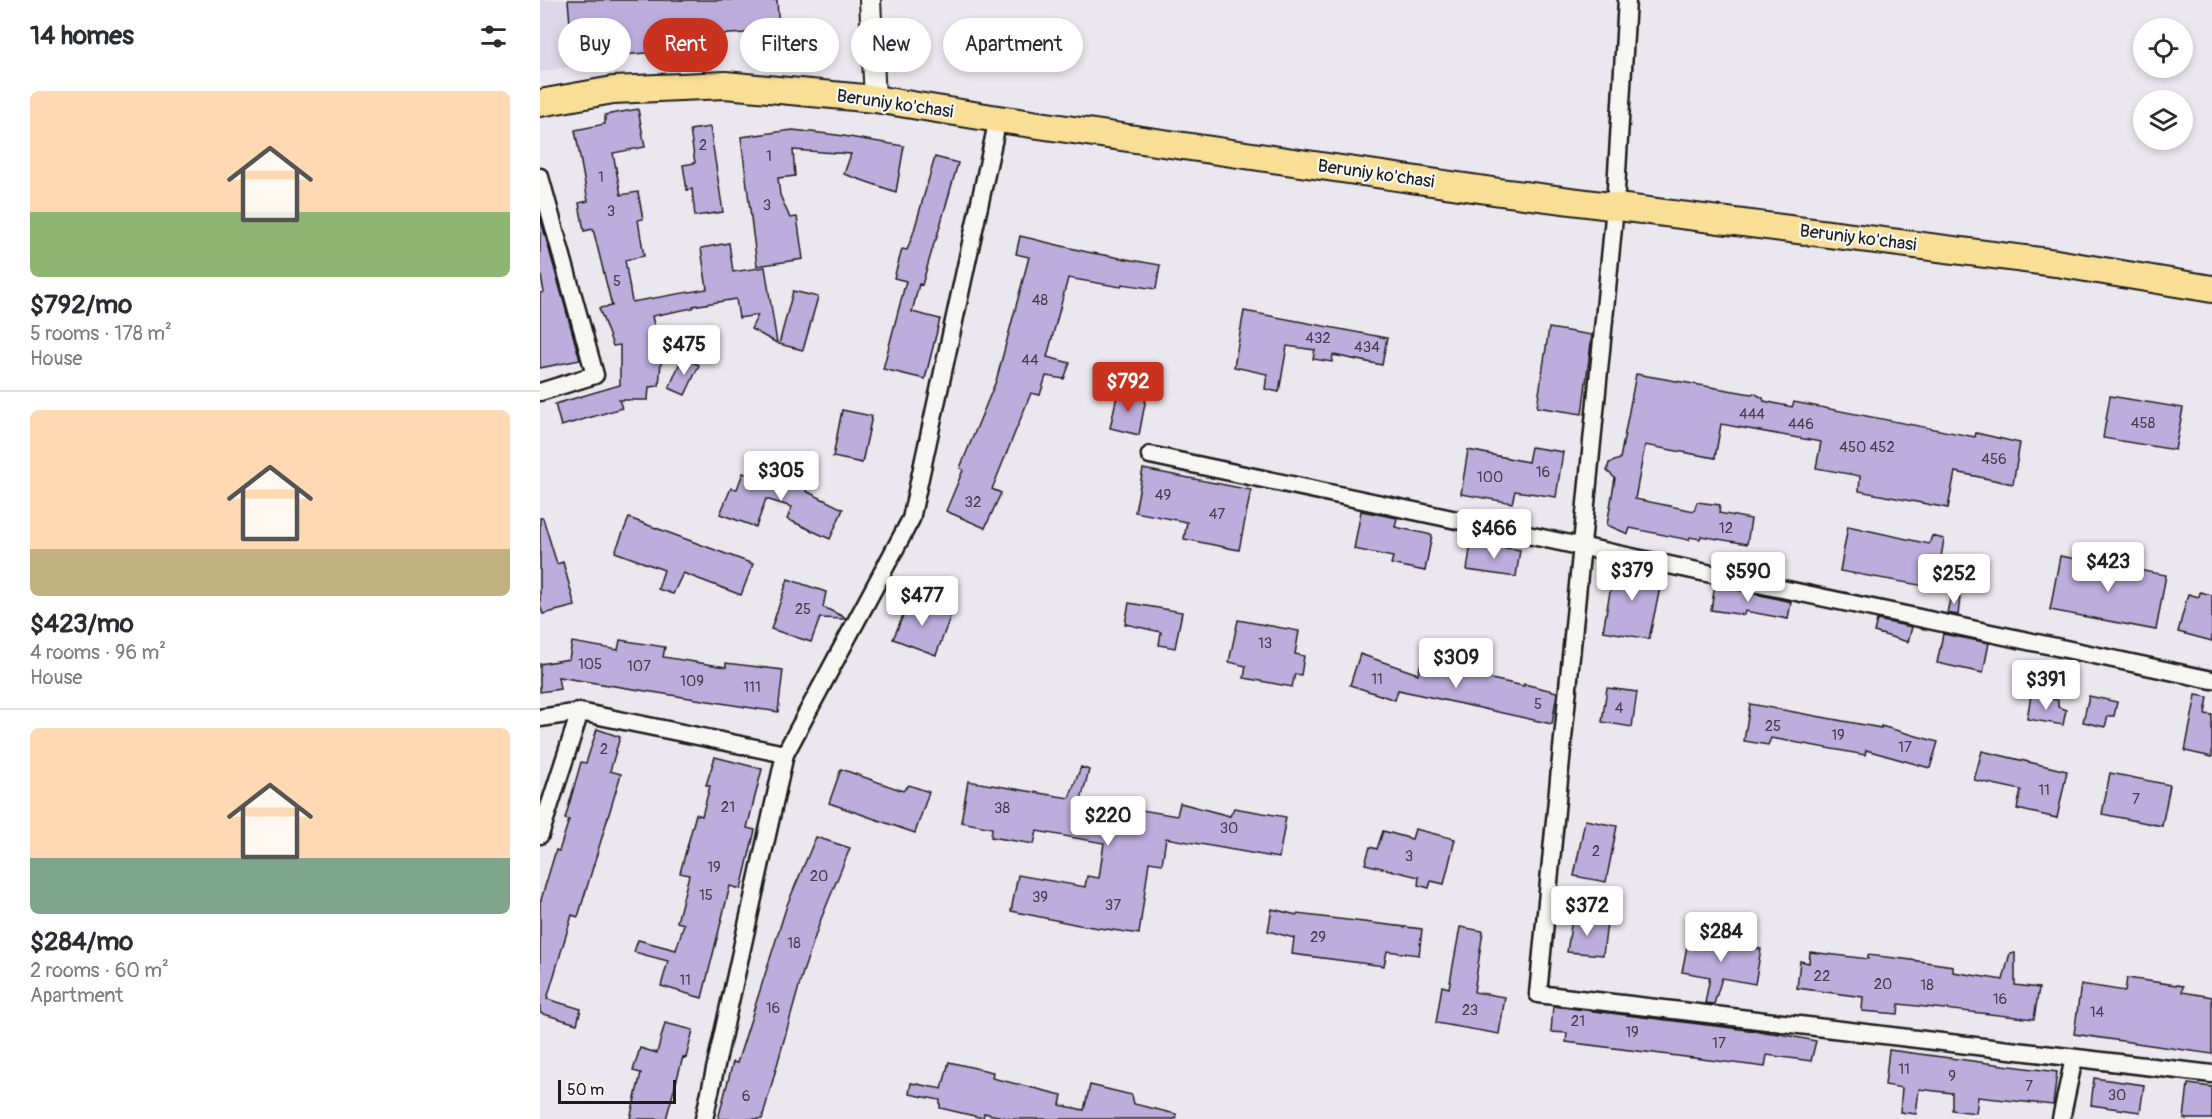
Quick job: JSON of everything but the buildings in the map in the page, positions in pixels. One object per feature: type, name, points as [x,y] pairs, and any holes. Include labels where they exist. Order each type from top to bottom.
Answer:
[{"type":"main road","name":"Beruniy ko'chasi","points":[[540,103],[613,90],[724,85],[875,99],[1500,192],[2056,263],[2212,289]]},
{"type":"street","points":[[870,0],[875,99]]},
{"type":"street","points":[[1628,0],[1616,207],[1538,994],[2212,1074]]},
{"type":"street","points":[[704,1119],[785,754],[911,519],[998,119]]},
{"type":"street","points":[[540,177],[595,375],[540,392]]},
{"type":"street","points":[[1150,455],[2212,680]]},
{"type":"street","points":[[540,718],[580,712],[785,754]]},
{"type":"street","points":[[540,836],[580,712]]},
{"type":"street","points":[[2061,1119],[2074,1058]]},
{"type":"shaded area","points":[[540,0],[570,0],[572,18],[558,18],[558,69],[540,72]]}]
